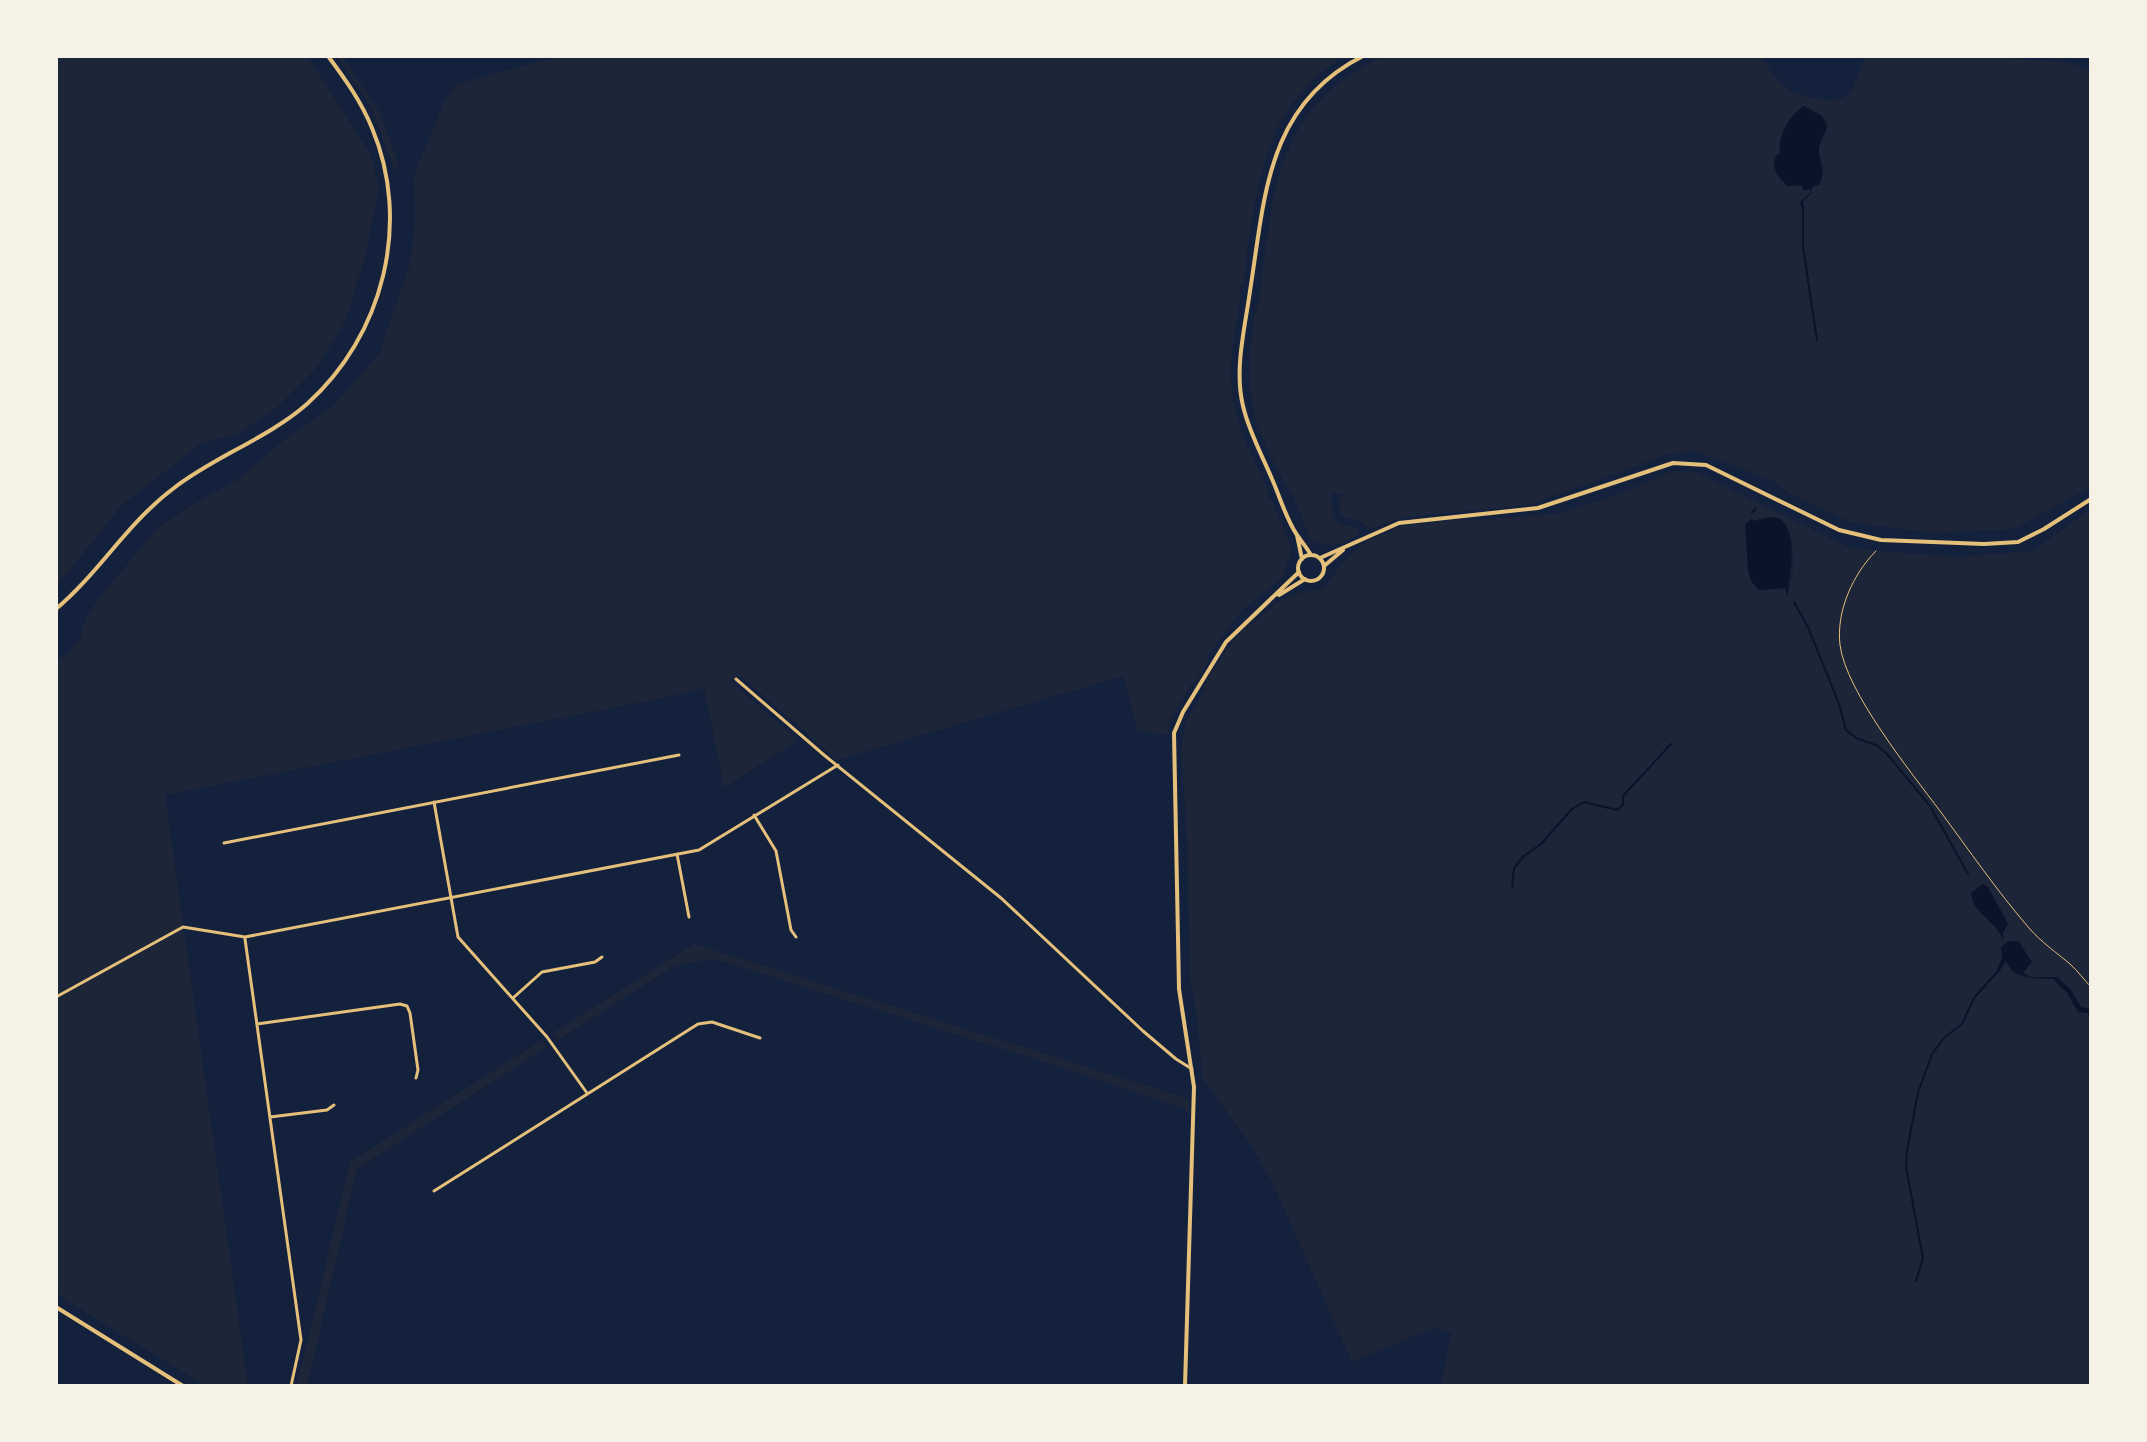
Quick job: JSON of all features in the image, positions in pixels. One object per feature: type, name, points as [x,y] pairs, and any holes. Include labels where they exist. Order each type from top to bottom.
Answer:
[{"type":"street","points":[[56,609],[81,587],[154,505],[187,479],[272,430],[304,406],[326,385],[353,350],[370,317],[388,256],[389,196],[379,146],[353,90],[328,56]]},
{"type":"street","points":[[1363,56],[1327,79],[1310,96],[1277,148],[1265,194],[1240,359],[1241,395],[1247,424],[1297,535],[1311,555],[1320,558],[1399,523],[1538,508],[1665,465],[1685,462],[1706,465],[1848,533],[1881,540],[1984,544],[2018,542],[2091,499]]},
{"type":"street","points":[[1185,1386],[1194,1134],[1192,1069],[1179,989],[1172,754],[1174,733],[1221,648],[1241,625],[1299,572],[1302,559],[1297,535]]},
{"type":"street","points":[[1274,598],[1305,579],[1319,579],[1324,566],[1344,549]]},
{"type":"street","points":[[1302,559],[1311,555]]},
{"type":"street","points":[[1320,558],[1324,566]]},
{"type":"street","points":[[1299,572],[1305,579]]},
{"type":"street","points":[[736,679],[1001,898],[1143,1031],[1192,1069]]},
{"type":"street","points":[[224,843],[679,755]]},
{"type":"street","points":[[56,997],[183,927],[245,937],[699,850],[838,765]]},
{"type":"street","points":[[434,802],[458,937],[547,1037],[587,1093]]},
{"type":"street","points":[[754,815],[776,851],[791,930],[796,937]]},
{"type":"street","points":[[677,854],[689,917]]},
{"type":"street","points":[[245,937],[301,1340],[291,1386]]},
{"type":"street","points":[[513,998],[542,972],[595,962],[602,957]]},
{"type":"street","points":[[257,1024],[400,1004],[407,1006],[418,1070],[416,1078]]},
{"type":"street","points":[[434,1191],[698,1024],[712,1022],[760,1038]]},
{"type":"street","points":[[270,1117],[327,1110],[334,1105]]},
{"type":"street","points":[[56,1307],[183,1386]]},
{"type":"path","points":[[1876,551],[1862,567],[1846,598],[1842,616],[1840,647],[1853,680],[1880,728],[2030,930],[2069,963],[2091,987]]},
{"type":"shaded area","points":[[56,56],[307,56],[371,155],[379,188],[365,257],[346,320],[318,366],[276,408],[237,434],[200,444],[121,506],[56,587]]},
{"type":"shaded area","points":[[337,56],[342,56],[380,113],[398,162],[395,171],[371,107]]},
{"type":"shaded area","points":[[561,56],[1344,56],[1316,77],[1294,101],[1266,156],[1252,218],[1243,284],[1240,284],[1232,355],[1232,393],[1238,419],[1292,549],[1282,578],[1243,609],[1211,651],[1207,657],[1208,663],[1196,682],[1193,681],[1170,720],[1167,735],[1138,730],[1123,676],[837,760],[742,677],[730,681],[798,740],[724,788],[704,688],[165,795],[248,1386],[206,1386],[56,1294],[56,660],[65,656],[80,639],[85,620],[99,598],[158,528],[239,479],[284,440],[333,406],[379,354],[410,264],[415,223],[414,175],[445,100],[457,84]]},
{"type":"shaded area","points":[[1384,56],[1761,56],[1779,81],[1791,91],[1825,100],[1843,98],[1851,93],[1865,56],[1981,56],[2071,63],[2091,72],[2091,487],[2014,529],[1933,533],[1850,522],[1788,493],[1774,481],[1695,451],[1669,454],[1529,505],[1404,517],[1370,529],[1340,513],[1339,499],[1345,494],[1331,493],[1333,518],[1340,524],[1357,528],[1360,533],[1341,543],[1327,545],[1315,541],[1310,538],[1295,500],[1260,431],[1250,387],[1250,350],[1274,197],[1290,146],[1316,105],[1357,71]],"holes":[[[1804,106],[1822,116],[1827,130],[1818,148],[1824,170],[1819,182],[1802,187],[1780,181],[1776,156],[1780,153],[1783,132],[1789,120]]]},
{"type":"shaded area","points":[[1804,106],[1822,116],[1827,126],[1819,149],[1821,179],[1819,185],[1812,187],[1811,194],[1803,201],[1802,209],[1800,202],[1810,193],[1810,189],[1804,191],[1801,185],[1787,186],[1774,166],[1786,126]]},
{"type":"shaded area","points":[[1672,471],[1696,472],[1850,548],[1957,557],[2033,551],[2091,509],[2091,1386],[1441,1386],[1451,1333],[1433,1328],[1352,1362],[1273,1184],[1251,1145],[1203,1079],[1190,977],[1187,835],[1181,747],[1186,723],[1206,688],[1203,686],[1228,647],[1246,627],[1274,604],[1304,591],[1325,587],[1342,563],[1368,540],[1403,526],[1557,514],[1617,495]],"holes":[[[1776,518],[1790,535],[1793,553],[1787,596],[1785,587],[1759,590],[1748,570],[1747,522]]]},
{"type":"shaded area","points":[[1752,519],[1781,519],[1790,536],[1792,557],[1788,597],[1785,588],[1759,590],[1751,581],[1748,570],[1745,524]]},
{"type":"shaded area","points":[[1983,884],[1988,887],[2008,924],[2003,941],[1973,901],[1971,893]]},
{"type":"shaded area","points":[[2009,941],[2019,942],[2032,962],[2023,973],[2031,977],[2057,977],[2071,990],[2081,1007],[2091,1009],[2091,1025],[2088,1013],[2078,1012],[2067,993],[2053,979],[2032,978],[2019,975],[2006,961],[1999,972],[1996,971],[2002,959],[2001,947]]},
{"type":"shaded area","points":[[694,944],[1189,1099],[1189,1115],[1184,1108],[1073,1071],[715,959],[676,965],[558,1040],[553,1033]]},
{"type":"shaded area","points":[[542,1040],[547,1047],[357,1169],[307,1386],[297,1386],[350,1162]]},
{"type":"waterway","points":[[1803,208],[1803,247],[1817,340]]},
{"type":"waterway","points":[[1752,513],[1756,508]]},
{"type":"waterway","points":[[1794,602],[1808,627],[1839,704],[1846,730],[1887,754],[1930,806],[1968,874]]},
{"type":"waterway","points":[[1512,888],[1514,868],[1541,844],[1572,809],[1584,802],[1617,810],[1623,805],[1623,796],[1671,744]]},
{"type":"waterway","points":[[1916,1281],[1923,1258],[1906,1167],[1918,1093],[1932,1054],[1944,1038],[1962,1024],[1974,998],[1999,970]]}]
